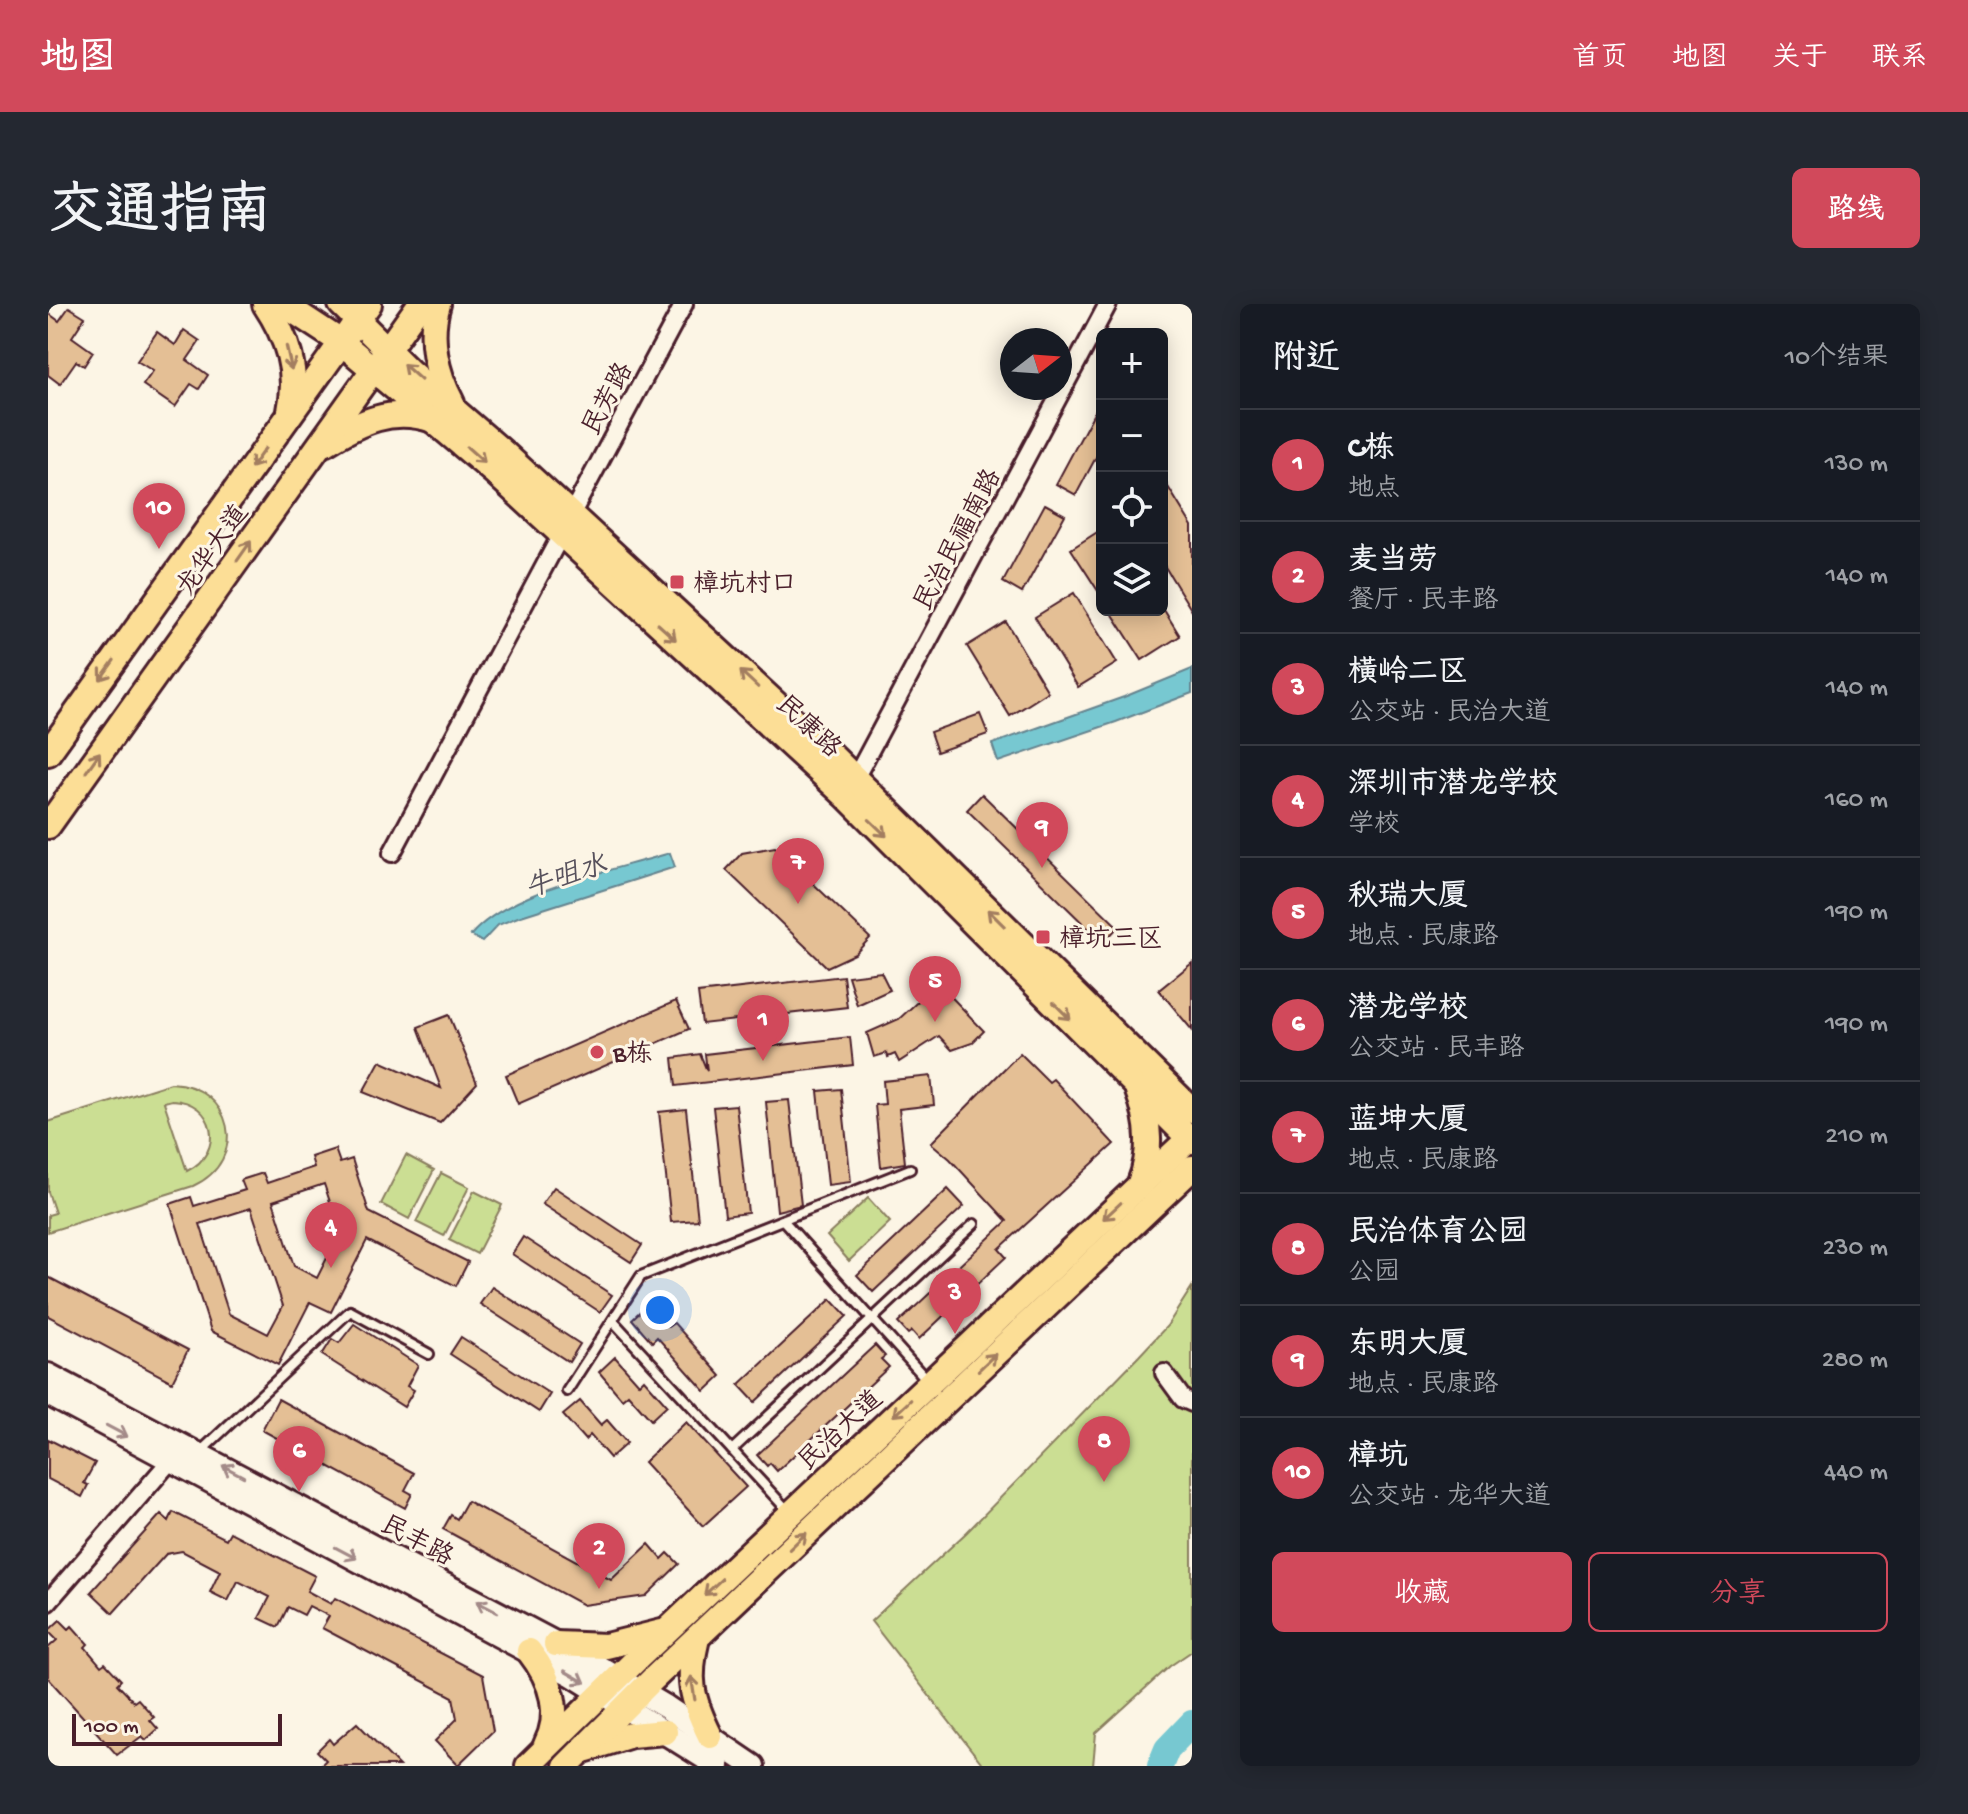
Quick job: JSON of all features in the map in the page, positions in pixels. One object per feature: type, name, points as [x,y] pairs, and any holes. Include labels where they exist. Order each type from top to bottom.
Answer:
[{"type":"main road","points":[[265,304],[280,328],[292,362],[293,389],[288,416]]},
{"type":"main road","points":[[283,304],[341,342],[381,359]]},
{"type":"main road","name":"龙华大道","points":[[48,826],[420,304]]},
{"type":"main road","points":[[317,449],[350,429],[387,414],[447,417],[444,384],[435,354],[433,319],[438,304]]},
{"type":"main road","points":[[356,309],[381,359]]},
{"type":"main road","name":"龙华大道","points":[[48,753],[341,342],[356,309]]},
{"type":"main road","name":"民康路","points":[[381,359],[850,787],[1192,1110]]},
{"type":"main road","name":"民康路","points":[[850,787],[1135,1085],[1191,1138]]},
{"type":"main road","points":[[1161,1080],[1192,1089]]},
{"type":"main road","points":[[1135,1085],[1143,1104],[1149,1138],[1146,1194],[1192,1190]]},
{"type":"main road","name":"民治大道","points":[[573,1759],[1146,1194],[1191,1138]]},
{"type":"main road","name":"民治大道","points":[[535,1759],[930,1382],[1146,1194],[1192,1168]]},
{"type":"main road","name":"民丰路","points":[[48,1375],[556,1644],[610,1685],[710,1736],[753,1766]]},
{"type":"main road","name":"民丰路","points":[[48,1394],[529,1651],[610,1685]]},
{"type":"main road","points":[[556,1644],[606,1646],[632,1641],[671,1627]]},
{"type":"main road","points":[[697,1638],[691,1663],[691,1689],[710,1736]]},
{"type":"main road","points":[[529,1651],[547,1681],[555,1715],[553,1730],[535,1759]]},
{"type":"main road","name":"民丰路","points":[[633,1699],[665,1732],[718,1766]]},
{"type":"main road","points":[[573,1759],[631,1735],[665,1732]]},
{"type":"street","name":"民芳路","points":[[392,853],[684,304]]},
{"type":"street","name":"民治民福南路","points":[[850,787],[1108,304]]},
{"type":"street","points":[[1164,1373],[1183,1399],[1192,1403]]},
{"type":"street","points":[[48,1602],[171,1460]]},
{"type":"lane","points":[[567,1391],[641,1276],[910,1169]]},
{"type":"lane","points":[[783,1220],[930,1382]]},
{"type":"lane","points":[[732,1450],[974,1224]]},
{"type":"lane","points":[[198,1453],[350,1311],[429,1354]]},
{"type":"lane","points":[[613,1321],[791,1514]]},
{"type":"green space","points":[[171,1083],[192,1087],[209,1097],[220,1110],[227,1126],[227,1143],[222,1159],[211,1174],[193,1186],[48,1232],[48,1215],[55,1213],[48,1192],[48,1122]],"holes":[[[164,1102],[187,1103],[206,1118],[211,1140],[199,1163],[187,1171]]]},
{"type":"green space","points":[[406,1155],[434,1170],[409,1219],[381,1204]]},
{"type":"green space","points":[[441,1173],[469,1187],[444,1236],[416,1222]]},
{"type":"green space","points":[[474,1191],[502,1205],[477,1254],[449,1240]]},
{"type":"green space","points":[[868,1198],[890,1222],[849,1261],[827,1236]]},
{"type":"green space","points":[[1192,1287],[1192,1651],[1170,1666],[1096,1733],[1093,1766],[984,1766],[871,1621],[967,1532],[1139,1356],[1167,1326]]},
{"type":"water","points":[[1192,669],[1192,693],[998,762],[992,744]]},
{"type":"water","points":[[670,853],[675,867],[518,917],[498,925],[482,942],[471,935],[511,905],[536,894]]},
{"type":"building","points":[[69,307],[85,317],[72,337],[93,352],[84,366],[76,361],[60,384],[48,375],[48,313],[59,321]]},
{"type":"building","points":[[184,330],[200,341],[187,360],[208,375],[199,389],[191,384],[175,407],[143,385],[153,371],[137,361],[157,332],[175,345]]},
{"type":"building","points":[[1096,409],[1096,457],[1076,495],[1056,484]]},
{"type":"building","points":[[1168,487],[1192,526],[1192,611],[1168,572]]},
{"type":"building","points":[[1045,504],[1065,515],[1022,593],[1003,582]]},
{"type":"building","points":[[1096,533],[1096,588],[1071,549]]},
{"type":"building","points":[[1074,593],[1117,663],[1078,687],[1035,617]]},
{"type":"building","points":[[1114,616],[1168,616],[1180,636],[1142,660]]},
{"type":"building","points":[[1006,622],[1048,692],[1010,716],[967,646]]},
{"type":"building","points":[[980,714],[988,734],[937,752],[930,732]]},
{"type":"building","points":[[982,794],[1118,927],[1103,943],[967,810]]},
{"type":"building","points":[[775,847],[870,938],[855,954],[827,967],[726,870],[742,853]]},
{"type":"building","points":[[1192,963],[1192,1030],[1159,990]]},
{"type":"building","points":[[881,972],[890,990],[857,1005],[848,976]]},
{"type":"building","points":[[843,976],[847,1007],[702,1024],[698,993]]},
{"type":"building","points":[[938,983],[984,1031],[972,1043],[952,1050],[939,1036],[899,1062],[895,1054],[874,1057],[867,1033],[899,1019]]},
{"type":"building","name":"B栋","points":[[676,1001],[689,1029],[518,1104],[506,1075]]},
{"type":"building","points":[[449,1015],[477,1083],[440,1123],[363,1092],[380,1061],[441,1088],[418,1027]]},
{"type":"building","points":[[850,1037],[853,1065],[676,1086],[673,1058],[700,1054],[707,1071],[705,1054]]},
{"type":"building","points":[[1020,1053],[1049,1082],[1053,1079],[1114,1144],[999,1249],[1006,1257],[919,1339],[912,1331],[908,1334],[898,1323],[1007,1221],[950,1159],[931,1143]]},
{"type":"building","points":[[931,1076],[934,1105],[899,1109],[905,1163],[881,1167],[875,1105],[885,1104],[883,1081]]},
{"type":"building","points":[[841,1089],[851,1182],[828,1185],[818,1091]]},
{"type":"building","points":[[789,1100],[801,1205],[777,1211],[766,1102]]},
{"type":"building","points":[[736,1105],[748,1213],[725,1216],[713,1107]]},
{"type":"building","points":[[686,1109],[698,1220],[671,1222],[659,1112]]},
{"type":"building","points":[[335,1149],[340,1163],[352,1159],[369,1212],[468,1262],[456,1286],[367,1240],[331,1312],[310,1302],[278,1365],[211,1331],[170,1204],[191,1197],[194,1206],[245,1190],[241,1180],[263,1173],[267,1183],[314,1167],[311,1157]],"holes":[[[324,1184],[340,1232],[317,1278],[294,1266],[273,1201]],[[251,1208],[283,1306],[268,1334],[229,1314],[200,1224]]]},
{"type":"building","points":[[554,1187],[642,1245],[631,1262],[542,1204]]},
{"type":"building","points":[[948,1189],[964,1206],[873,1292],[857,1275]]},
{"type":"building","points":[[523,1237],[612,1295],[600,1312],[512,1254]]},
{"type":"building","points":[[48,1277],[188,1350],[172,1382],[48,1316]]},
{"type":"building","points":[[492,1287],[580,1344],[569,1362],[480,1304]]},
{"type":"building","points":[[831,1299],[847,1316],[755,1402],[739,1385]]},
{"type":"building","points":[[648,1304],[668,1327],[674,1323],[721,1376],[705,1391],[657,1337],[652,1342],[632,1319]]},
{"type":"building","points":[[354,1324],[418,1365],[407,1386],[414,1390],[404,1407],[322,1355],[332,1339],[339,1343]]},
{"type":"building","points":[[461,1337],[550,1394],[539,1412],[450,1354]]},
{"type":"building","points":[[875,1345],[885,1356],[881,1359],[889,1367],[777,1471],[770,1463],[767,1466],[757,1455]]},
{"type":"building","points":[[615,1357],[639,1384],[644,1379],[667,1405],[651,1420],[628,1394],[622,1399],[599,1372]]},
{"type":"building","points":[[278,1399],[414,1473],[405,1490],[412,1494],[405,1508],[262,1430]]},
{"type":"building","points":[[580,1401],[601,1425],[607,1420],[627,1443],[610,1458],[590,1435],[585,1440],[563,1415]]},
{"type":"building","points":[[686,1422],[746,1487],[703,1526],[644,1462]]},
{"type":"building","points":[[48,1439],[95,1463],[84,1483],[88,1485],[82,1497],[48,1479]]},
{"type":"building","points":[[467,1501],[611,1580],[649,1544],[662,1559],[668,1553],[679,1564],[646,1596],[583,1605],[443,1529],[451,1515],[457,1519]]},
{"type":"building","points":[[173,1512],[226,1539],[230,1532],[315,1576],[307,1591],[331,1604],[335,1598],[483,1675],[493,1731],[458,1765],[435,1741],[457,1719],[453,1697],[322,1628],[329,1616],[309,1606],[304,1615],[288,1607],[278,1627],[259,1618],[270,1597],[238,1581],[228,1601],[210,1592],[220,1571],[182,1551],[166,1554],[113,1613],[91,1592],[161,1514],[169,1521]]},
{"type":"building","points":[[60,1620],[69,1629],[72,1626],[101,1666],[105,1663],[121,1680],[117,1684],[134,1702],[138,1699],[154,1717],[150,1720],[158,1729],[146,1740],[142,1736],[117,1755],[48,1678],[48,1648],[57,1640],[48,1631]]},
{"type":"building","points":[[357,1723],[399,1766],[320,1766],[326,1760],[317,1751],[329,1739],[333,1744]]},
{"type":"waterway","points":[[1160,1766],[1167,1749],[1192,1723]]},
{"type":"place","name":"樟坑","points":[[159,549]]},
{"type":"place","name":"樟坑村口","points":[[677,582]]},
{"type":"place","name":"东明大厦","points":[[1042,868]]},
{"type":"place","name":"蓝坤大厦","points":[[798,904]]},
{"type":"place","name":"樟坑三区","points":[[1043,937]]},
{"type":"place","name":"秋瑞大厦","points":[[935,1022]]},
{"type":"place","name":"B栋","points":[[597,1052]]},
{"type":"place","name":"C栋","points":[[763,1061]]},
{"type":"place","name":"深圳市潜龙学校","points":[[331,1268]]},
{"type":"place","name":"横岭二区","points":[[955,1334]]},
{"type":"place","name":"民治体育公园","points":[[1104,1482]]},
{"type":"place","name":"潜龙学校","points":[[299,1492]]},
{"type":"place","name":"麦当劳","points":[[599,1589]]},
{"type":"water label","name":"牛咀水","points":[[565,874]]}]
